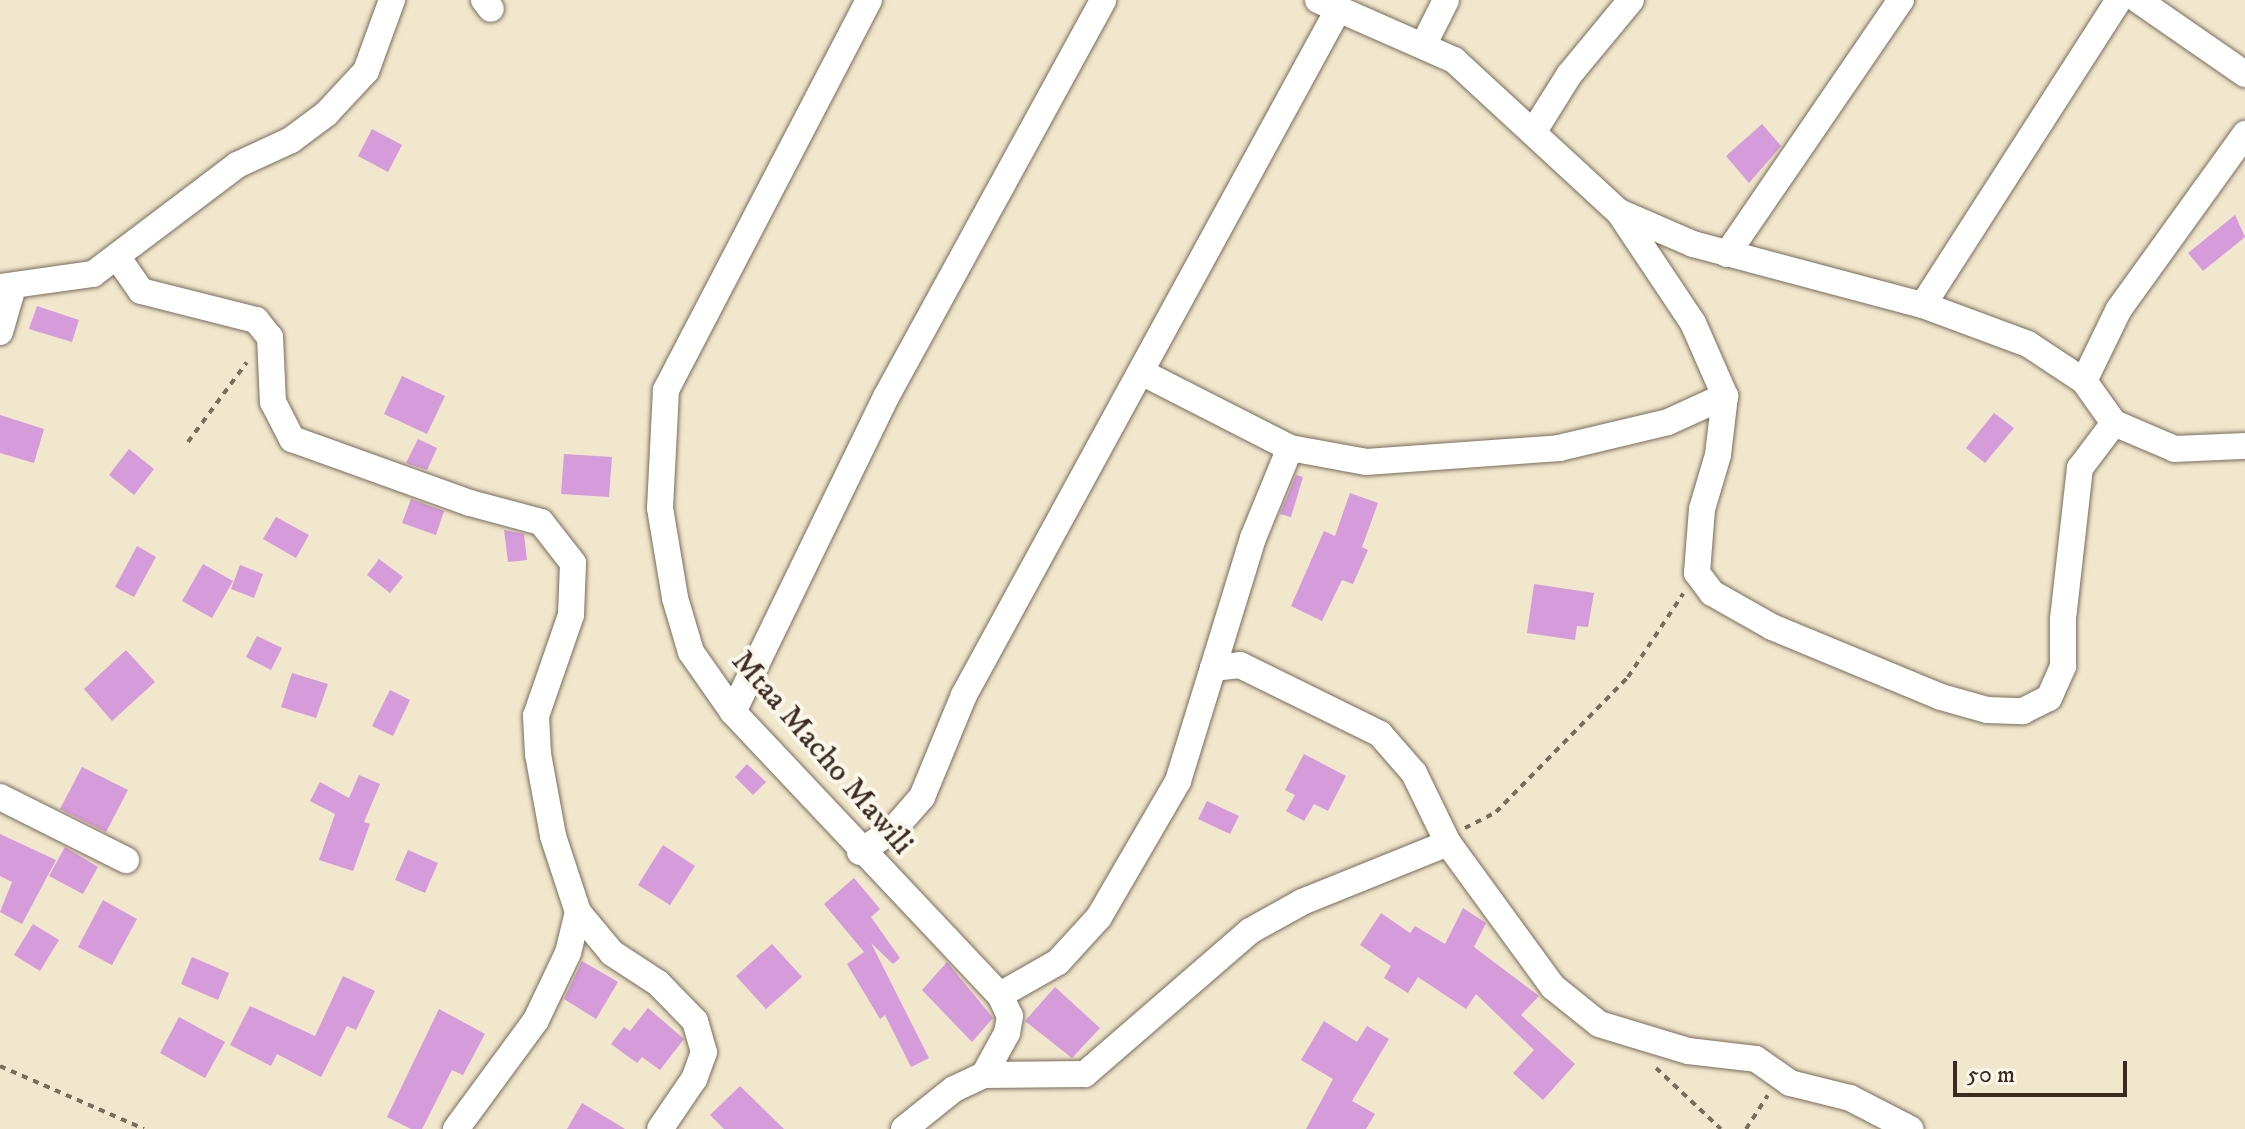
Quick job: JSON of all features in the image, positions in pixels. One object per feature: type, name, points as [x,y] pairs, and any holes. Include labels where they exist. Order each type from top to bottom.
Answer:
[{"type":"street","points":[[0,332],[6,287],[93,274],[237,165],[291,140],[349,95],[387,26],[392,0]]},
{"type":"street","name":"Mtaa Macho Mawili","points":[[869,0],[666,390],[660,508],[675,598],[691,652],[733,712],[860,852],[1000,995]]},
{"type":"street","points":[[733,712],[886,397],[1103,0]]},
{"type":"street","points":[[1424,44],[1446,0]]},
{"type":"street","points":[[1534,131],[1569,75],[1631,0]]},
{"type":"street","points":[[1727,254],[1901,0]]},
{"type":"street","points":[[1923,305],[2119,0]]},
{"type":"street","points":[[2138,0],[2245,74]]},
{"type":"street","points":[[860,852],[894,829],[922,797],[964,695],[1141,372],[1328,5],[1424,44],[1454,60],[1619,212],[1693,323],[1725,396],[1718,455],[1702,509],[1697,573],[1712,593],[1772,627],[1941,697],[1987,710],[2023,711],[2049,698],[2063,666],[2063,619],[2080,468],[2114,423]]},
{"type":"street","points":[[2084,381],[2119,309],[2245,134]]},
{"type":"street","points":[[1619,212],[1727,254],[1923,305],[2028,344],[2084,381],[2114,423],[2175,449],[2245,446]]},
{"type":"street","points":[[118,258],[141,291],[256,320],[270,337],[273,402],[292,439],[470,503],[541,522],[573,563],[571,615],[536,716],[553,836],[578,912],[612,953],[658,983],[695,1021],[704,1052],[694,1079],[660,1129]]},
{"type":"street","points":[[1141,372],[1290,448],[1366,462],[1559,448],[1668,422],[1725,396]]},
{"type":"street","points":[[984,1075],[1007,1033],[1010,1016],[1000,995],[1058,962],[1099,917],[1131,869],[1178,781],[1253,538],[1290,448]]},
{"type":"street","points":[[1213,668],[1240,665],[1380,734],[1414,773],[1446,835],[1553,987],[1599,1024],[1688,1051],[1756,1059],[1790,1083],[1850,1098],[1910,1129]]},
{"type":"street","points":[[0,797],[126,860]]},
{"type":"street","points":[[904,1129],[954,1089],[984,1075],[1085,1074],[1250,931],[1302,902],[1446,835]]},
{"type":"street","points":[[456,1129],[536,1020],[568,953],[578,912]]},
{"type":"path","points":[[188,442],[229,382],[270,337]]},
{"type":"path","points":[[1446,835],[1471,828],[1547,763],[1628,677],[1697,573]]},
{"type":"path","points":[[1653,1065],[1721,1129]]},
{"type":"path","points":[[0,1066],[144,1129]]},
{"type":"path","points":[[1746,1129],[1760,1102],[1790,1083]]},
{"type":"building","points":[[1762,124],[1781,146],[1749,183],[1726,156]]},
{"type":"building","points":[[372,129],[402,145],[388,172],[358,156]]},
{"type":"building","points":[[2235,215],[2245,237],[2203,271],[2188,253]]},
{"type":"building","points":[[37,306],[79,320],[72,342],[29,329]]},
{"type":"building","points":[[402,376],[445,396],[427,434],[384,414]]},
{"type":"building","points":[[1994,413],[2014,428],[1985,463],[1966,448]]},
{"type":"building","points":[[0,415],[44,429],[34,463],[0,453]]},
{"type":"building","points":[[418,439],[437,448],[427,470],[406,463]]},
{"type":"building","points":[[129,449],[154,469],[134,495],[109,475]]},
{"type":"building","points":[[564,454],[612,457],[609,497],[561,494]]},
{"type":"building","points":[[1296,475],[1303,477],[1291,517],[1280,514]]},
{"type":"building","points":[[1350,493],[1378,503],[1362,547],[1368,550],[1353,584],[1342,580],[1322,621],[1291,606],[1324,531],[1335,536]]},
{"type":"building","points":[[411,499],[444,511],[436,535],[402,523]]},
{"type":"building","points":[[276,517],[309,535],[296,558],[263,539]]},
{"type":"building","points":[[504,530],[524,534],[527,560],[508,562]]},
{"type":"building","points":[[137,546],[156,557],[134,597],[115,587]]},
{"type":"building","points":[[379,559],[403,577],[390,593],[367,575]]},
{"type":"building","points":[[203,564],[233,581],[212,618],[182,601]]},
{"type":"building","points":[[240,565],[263,574],[254,598],[231,589]]},
{"type":"building","points":[[1534,584],[1594,593],[1588,627],[1577,626],[1575,640],[1527,633]]},
{"type":"building","points":[[257,636],[282,648],[271,670],[246,657]]},
{"type":"building","points":[[126,650],[155,682],[112,721],[84,689]]},
{"type":"building","points":[[292,673],[328,684],[316,718],[281,707]]},
{"type":"building","points":[[390,690],[410,700],[393,736],[372,726]]},
{"type":"building","points":[[1304,754],[1346,776],[1328,811],[1314,804],[1304,821],[1286,811],[1295,795],[1285,790]]},
{"type":"building","points":[[747,764],[766,782],[753,795],[735,777]]},
{"type":"building","points":[[82,767],[128,790],[106,832],[60,809]]},
{"type":"building","points":[[359,775],[380,784],[364,822],[370,824],[353,871],[319,860],[335,814],[310,801],[320,782],[349,798]]},
{"type":"building","points":[[1207,801],[1239,816],[1230,834],[1198,819]]},
{"type":"building","points":[[0,834],[56,860],[22,924],[0,912],[12,882],[0,876]]},
{"type":"building","points":[[663,845],[695,866],[670,905],[638,885]]},
{"type":"building","points":[[65,847],[98,867],[83,894],[49,876]]},
{"type":"building","points":[[408,850],[438,863],[425,893],[395,880]]},
{"type":"building","points":[[854,878],[880,909],[871,917],[900,958],[893,964],[871,943],[929,1058],[911,1067],[885,1015],[880,1019],[847,964],[864,952],[824,904]]},
{"type":"building","points":[[103,900],[137,919],[112,965],[78,947]]},
{"type":"building","points":[[1463,908],[1486,923],[1474,947],[1539,996],[1521,1015],[1575,1064],[1543,1100],[1513,1073],[1534,1050],[1476,994],[1466,1009],[1418,977],[1408,993],[1384,978],[1391,966],[1360,945],[1381,913],[1410,933],[1415,926],[1445,944]]},
{"type":"building","points":[[33,924],[59,940],[40,971],[14,955]]},
{"type":"building","points":[[772,944],[802,977],[766,1009],[736,976]]},
{"type":"building","points":[[192,957],[229,973],[218,1000],[181,984]]},
{"type":"building","points":[[582,961],[618,982],[596,1019],[564,999]]},
{"type":"building","points":[[947,962],[993,1018],[972,1042],[922,990]]},
{"type":"building","points":[[343,976],[375,991],[356,1030],[347,1026],[321,1077],[277,1054],[271,1066],[230,1045],[250,1006],[315,1036]]},
{"type":"building","points":[[1055,987],[1100,1028],[1072,1058],[1025,1021]]},
{"type":"building","points":[[648,1008],[684,1039],[660,1070],[642,1057],[637,1063],[611,1044],[624,1027],[630,1031]]},
{"type":"building","points":[[439,1009],[485,1034],[463,1075],[452,1070],[422,1129],[411,1129],[387,1117]]},
{"type":"building","points":[[179,1017],[225,1042],[205,1078],[160,1053]]},
{"type":"building","points":[[1324,1021],[1357,1042],[1367,1026],[1389,1039],[1352,1101],[1375,1114],[1366,1129],[1306,1129],[1333,1079],[1301,1060]]},
{"type":"building","points":[[740,1086],[784,1129],[724,1129],[710,1115]]},
{"type":"building","points":[[582,1103],[625,1129],[567,1129]]}]
